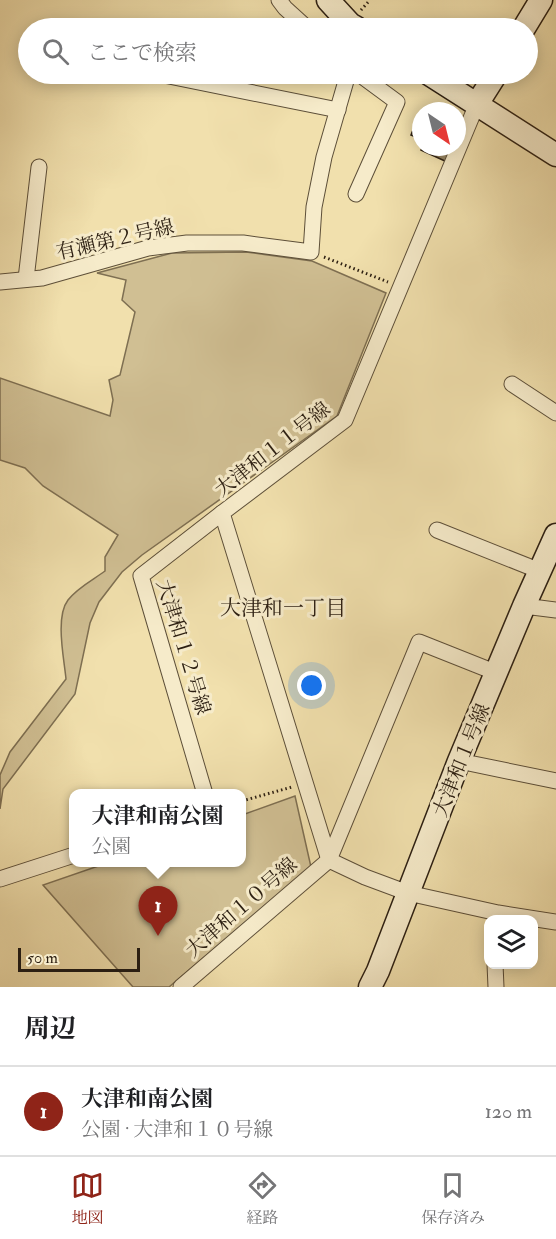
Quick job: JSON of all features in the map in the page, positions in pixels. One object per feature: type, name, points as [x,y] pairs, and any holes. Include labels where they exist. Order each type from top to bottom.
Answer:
[{"type":"street","points":[[279,0],[296,18]]},
{"type":"street","points":[[328,0],[344,18]]},
{"type":"street","points":[[530,18],[541,0]]},
{"type":"street","points":[[209,84],[338,110]]},
{"type":"street","points":[[311,252],[314,207],[324,157],[345,84]]},
{"type":"street","points":[[356,194],[397,102],[373,84]]},
{"type":"street","points":[[445,84],[556,155]]},
{"type":"street","points":[[477,104],[490,84]]},
{"type":"street","name":"大津和１１号線","points":[[329,860],[222,513],[345,420],[477,104]]},
{"type":"street","points":[[26,279],[39,167]]},
{"type":"street","name":"有瀬第２号線","points":[[0,282],[42,278],[148,248],[187,243],[243,243],[311,252]]},
{"type":"street","points":[[512,384],[556,412]]},
{"type":"street","name":"大津和１２号線","points":[[204,789],[141,576],[222,513]]},
{"type":"street","points":[[437,530],[540,571]]},
{"type":"street","name":"大津和１号線","points":[[370,987],[459,761],[556,535]]},
{"type":"street","points":[[524,606],[556,610]]},
{"type":"street","points":[[494,915],[408,893],[365,877],[329,860],[419,642],[497,673]]},
{"type":"street","points":[[459,761],[556,781]]},
{"type":"street","points":[[0,879],[69,857]]},
{"type":"street","name":"大津和１０号線","points":[[180,987],[329,860]]},
{"type":"street","points":[[538,920],[556,922]]},
{"type":"street","points":[[495,969],[496,987]]},
{"type":"path","points":[[311,252],[401,288]]},
{"type":"path","points":[[246,800],[306,783]]},
{"type":"shaded area","points":[[246,252],[312,261],[386,293],[337,416],[142,555],[122,572],[99,602],[90,623],[75,694],[3,789],[0,809],[0,775],[10,752],[66,679],[61,638],[64,607],[76,591],[105,571],[105,557],[118,535],[43,486],[25,468],[0,460],[0,378],[110,416],[113,400],[109,380],[120,375],[135,312],[122,300],[126,280],[97,273],[172,253]]},
{"type":"shaded area","points":[[295,796],[311,867],[169,987],[133,987],[43,885],[95,867],[246,867],[246,814]]},
{"type":"building","points":[[434,156],[450,156],[447,162]]},
{"type":"place","name":"大津和南公園","points":[[158,936]]},
{"type":"district","name":"大津和一丁目","points":[[283,608]]}]
